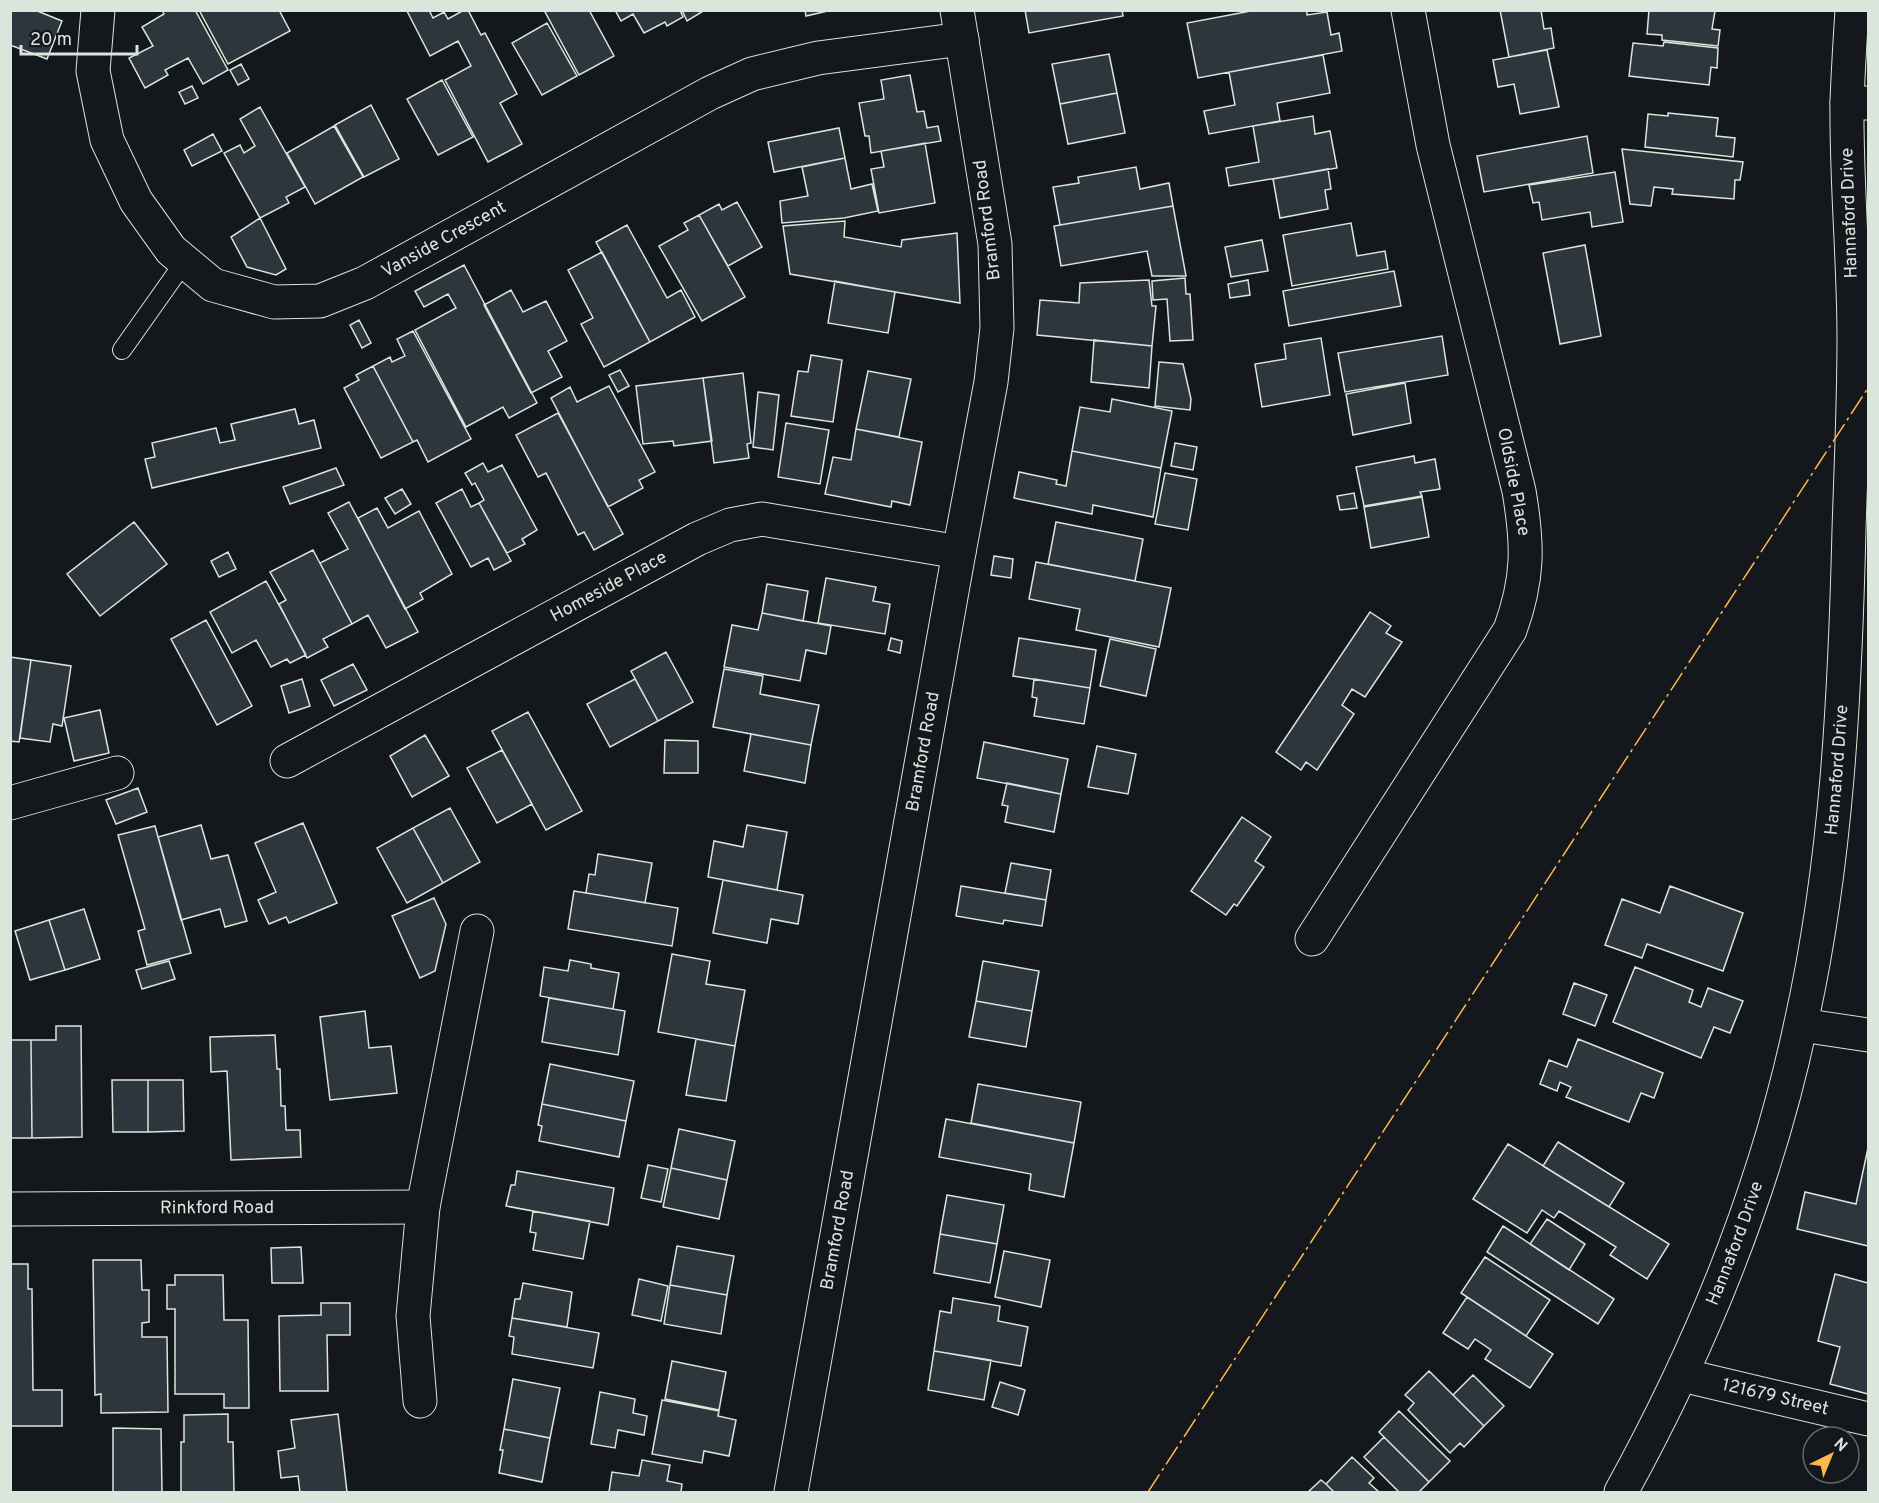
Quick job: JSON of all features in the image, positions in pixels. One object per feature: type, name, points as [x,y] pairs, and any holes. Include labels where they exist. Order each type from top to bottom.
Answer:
[{"type":"street","name":"Vanside Crescent","points":[[98,10],[93,71],[107,140],[136,201],[171,250],[213,285],[274,302],[320,301],[365,283],[710,93],[752,74],[959,25]]},
{"type":"street","name":"Oldside Place","points":[[1312,939],[1510,630],[1520,603],[1526,564],[1525,527],[1519,491],[1433,145],[1408,10]]},
{"type":"street","name":"Hannaford Drive","points":[[1621,1492],[1657,1427],[1682,1374],[1724,1276],[1749,1209],[1801,1025],[1819,930],[1834,810],[1846,646],[1858,103],[1852,10]]},
{"type":"street","name":"Bramford Road","points":[[791,1492],[958,552],[991,382],[997,328],[995,244],[959,25]]},
{"type":"street","name":"Homeside Place","points":[[287,762],[697,539],[730,525],[762,519],[958,552]]},
{"type":"street","points":[[10,804],[117,773]]},
{"type":"street","points":[[420,1401],[413,1316],[423,1208],[477,931]]},
{"type":"street","points":[[1801,1025],[1869,1035]]},
{"type":"street","name":"Rinkford Road","points":[[10,1209],[423,1208]]},
{"type":"street","name":"121679 Street","points":[[1682,1374],[1869,1419]]},
{"type":"lane","points":[[122,350],[185,261]]},
{"type":"building","points":[[10,10],[35,10],[62,21],[47,59],[10,45]]},
{"type":"building","points":[[162,10],[195,10],[228,70],[203,84],[188,58],[165,70],[168,75],[145,88],[129,58],[153,46],[142,27],[164,14]]},
{"type":"building","points":[[199,10],[279,10],[290,31],[228,64]]},
{"type":"building","points":[[429,10],[433,18],[444,12],[448,19],[468,10],[481,35],[485,33],[517,94],[500,103],[522,144],[488,162],[445,80],[471,66],[458,41],[430,56],[407,11]]},
{"type":"building","points":[[544,10],[589,10],[614,56],[579,75]]},
{"type":"building","points":[[615,10],[680,10],[683,17],[667,26],[665,22],[644,33],[633,14],[621,21]]},
{"type":"building","points":[[682,10],[705,10],[687,21]]},
{"type":"building","points":[[805,10],[832,10],[806,16]]},
{"type":"building","points":[[1025,10],[1122,10],[1123,16],[1029,33]]},
{"type":"building","points":[[1256,10],[1307,10],[1307,15],[1327,12],[1331,35],[1339,33],[1342,51],[1198,78],[1187,23]]},
{"type":"building","points":[[1500,10],[1541,10],[1544,29],[1551,28],[1554,48],[1509,57]]},
{"type":"building","points":[[1649,10],[1715,11],[1712,29],[1720,30],[1718,46],[1662,40],[1662,35],[1647,34]]},
{"type":"building","points":[[547,23],[577,76],[542,95],[512,43]]},
{"type":"building","points":[[1664,42],[1718,48],[1717,68],[1711,67],[1709,85],[1629,76],[1633,43],[1663,46]]},
{"type":"building","points":[[1547,50],[1559,107],[1520,114],[1514,84],[1498,87],[1493,60]]},
{"type":"building","points":[[1109,54],[1117,93],[1060,104],[1052,64]]},
{"type":"building","points":[[1323,55],[1330,93],[1277,103],[1280,121],[1209,134],[1204,111],[1235,105],[1229,72]]},
{"type":"building","points":[[241,64],[249,79],[238,85],[230,70]]},
{"type":"building","points":[[910,75],[917,112],[924,111],[927,128],[938,126],[941,141],[871,153],[869,136],[865,136],[859,103],[884,99],[881,80]]},
{"type":"building","points":[[442,80],[473,137],[438,155],[407,99]]},
{"type":"building","points":[[192,86],[198,98],[185,104],[179,92]]},
{"type":"building","points":[[1117,93],[1125,133],[1068,144],[1060,104]]},
{"type":"building","points":[[371,105],[399,159],[364,177],[335,125]]},
{"type":"building","points":[[260,107],[305,187],[286,197],[289,203],[260,218],[224,153],[240,145],[244,153],[255,146],[240,119]]},
{"type":"building","points":[[1668,113],[1718,118],[1716,136],[1735,138],[1733,157],[1645,147],[1648,114],[1668,116]]},
{"type":"building","points":[[1313,116],[1315,134],[1330,131],[1337,168],[1229,186],[1226,168],[1259,162],[1253,126]]},
{"type":"building","points":[[334,126],[363,177],[315,204],[287,153]]},
{"type":"building","points":[[839,128],[845,158],[774,172],[768,142]]},
{"type":"building","points":[[213,134],[222,151],[192,166],[184,150]]},
{"type":"building","points":[[1587,136],[1593,173],[1484,192],[1477,156]]},
{"type":"building","points":[[925,143],[935,203],[879,213],[871,169],[884,167],[881,151]]},
{"type":"building","points":[[1622,149],[1743,162],[1740,180],[1735,180],[1734,199],[1672,194],[1673,189],[1654,187],[1651,206],[1630,204]]},
{"type":"building","points":[[845,158],[851,189],[872,184],[878,211],[844,218],[782,223],[780,201],[808,196],[802,167]]},
{"type":"building","points":[[1136,167],[1140,189],[1169,183],[1173,206],[1060,225],[1053,187],[1079,183],[1078,177]]},
{"type":"building","points":[[1328,169],[1331,189],[1325,190],[1328,209],[1280,218],[1273,179]]},
{"type":"building","points":[[1615,172],[1623,222],[1592,227],[1590,212],[1542,220],[1539,202],[1533,203],[1529,185]]},
{"type":"building","points":[[737,202],[762,247],[728,266],[699,215],[719,204],[722,210]]},
{"type":"building","points":[[1173,206],[1186,276],[1152,276],[1147,251],[1061,266],[1054,226]]},
{"type":"building","points":[[699,215],[745,297],[702,321],[659,246],[688,230],[684,223]]},
{"type":"building","points":[[260,218],[286,269],[276,275],[247,267],[231,237]]},
{"type":"building","points":[[845,221],[844,237],[901,247],[902,240],[957,233],[960,303],[790,274],[783,226]]},
{"type":"building","points":[[1351,223],[1357,256],[1385,251],[1388,269],[1292,286],[1283,235]]},
{"type":"building","points":[[627,225],[667,298],[681,290],[695,317],[650,342],[596,242]]},
{"type":"building","points":[[1262,240],[1268,271],[1231,277],[1225,247]]},
{"type":"building","points":[[1585,245],[1601,336],[1560,344],[1543,253]]},
{"type":"building","points":[[602,252],[650,342],[604,367],[581,324],[593,318],[568,270]]},
{"type":"building","points":[[464,265],[537,403],[509,418],[503,407],[466,427],[415,330],[456,308],[448,294],[424,307],[415,291]]},
{"type":"building","points":[[1394,271],[1401,306],[1289,326],[1283,291]]},
{"type":"building","points":[[1185,278],[1186,294],[1190,294],[1193,340],[1170,341],[1167,299],[1153,300],[1152,281]]},
{"type":"building","points":[[1149,280],[1152,306],[1156,306],[1152,346],[1037,335],[1040,300],[1079,303],[1080,283]]},
{"type":"building","points":[[1248,280],[1250,295],[1230,298],[1228,284]]},
{"type":"building","points":[[835,281],[895,292],[888,333],[828,323]]},
{"type":"building","points":[[511,290],[523,312],[546,301],[567,341],[548,351],[562,377],[531,393],[484,305]]},
{"type":"building","points":[[359,320],[371,343],[362,348],[350,325]]},
{"type":"building","points":[[413,331],[471,439],[428,462],[417,440],[413,442],[373,366],[390,357],[392,362],[405,356],[397,339]]},
{"type":"building","points":[[1442,336],[1448,375],[1345,392],[1338,353]]},
{"type":"building","points":[[1321,338],[1330,395],[1262,407],[1255,364],[1286,359],[1284,344]]},
{"type":"building","points":[[1094,340],[1152,346],[1149,388],[1091,382]]},
{"type":"building","points":[[811,355],[842,360],[833,422],[791,416],[798,371],[808,372]]},
{"type":"building","points":[[1159,362],[1183,364],[1191,399],[1190,410],[1155,406]]},
{"type":"building","points":[[373,366],[413,442],[381,458],[344,388],[359,380],[356,375]]},
{"type":"building","points":[[620,370],[629,386],[618,392],[609,375]]},
{"type":"building","points":[[868,371],[911,379],[899,437],[856,429]]},
{"type":"building","points":[[743,373],[751,443],[747,444],[749,458],[714,463],[703,378]]},
{"type":"building","points":[[703,378],[712,441],[674,446],[673,441],[643,444],[636,386]]},
{"type":"building","points":[[1405,383],[1411,423],[1353,435],[1346,394]]},
{"type":"building","points":[[609,386],[655,472],[639,480],[643,488],[608,507],[551,398],[570,387],[577,402]]},
{"type":"building","points":[[758,392],[779,395],[773,450],[753,447]]},
{"type":"building","points":[[1112,399],[1172,411],[1161,468],[1072,451],[1080,407],[1110,412]]},
{"type":"building","points":[[295,409],[299,424],[314,420],[321,448],[152,488],[145,459],[155,457],[152,443],[216,428],[220,443],[235,440],[231,424]]},
{"type":"building","points":[[558,413],[623,534],[594,550],[584,532],[578,535],[546,473],[538,477],[516,435]]},
{"type":"building","points":[[786,423],[829,430],[820,484],[778,477]]},
{"type":"building","points":[[856,429],[922,442],[910,505],[892,501],[891,507],[825,494],[833,457],[851,460]]},
{"type":"building","points":[[1175,443],[1197,447],[1193,470],[1171,466]]},
{"type":"building","points":[[1072,451],[1161,468],[1153,517],[1093,505],[1092,514],[1014,498],[1019,472],[1057,480],[1056,484],[1066,486]]},
{"type":"building","points":[[1414,456],[1415,463],[1435,459],[1440,489],[1420,492],[1422,496],[1364,506],[1356,467]]},
{"type":"building","points":[[483,463],[488,472],[502,465],[537,530],[522,539],[525,544],[507,553],[479,503],[484,500],[475,483],[472,485],[465,473]]},
{"type":"building","points":[[336,468],[344,485],[290,504],[283,487]]},
{"type":"building","points":[[1165,473],[1197,479],[1188,530],[1155,524]]},
{"type":"building","points":[[402,489],[411,504],[395,514],[385,498]]},
{"type":"building","points":[[462,489],[471,507],[479,503],[511,561],[494,570],[488,558],[471,567],[436,503]]},
{"type":"building","points":[[1354,493],[1357,508],[1340,510],[1337,496]]},
{"type":"building","points":[[1422,497],[1429,537],[1371,548],[1364,507]]},
{"type":"building","points":[[349,502],[418,632],[386,648],[368,615],[352,624],[320,563],[348,549],[328,513]]},
{"type":"building","points":[[377,508],[388,528],[419,511],[452,574],[420,593],[423,599],[405,609],[358,518]]},
{"type":"building","points":[[134,522],[167,564],[100,616],[67,574]]},
{"type":"building","points":[[1056,522],[1143,539],[1135,581],[1048,564]]},
{"type":"building","points":[[313,550],[352,624],[323,639],[328,647],[307,658],[279,604],[286,600],[270,572]]},
{"type":"building","points":[[228,552],[236,569],[219,577],[211,561]]},
{"type":"building","points":[[994,556],[1013,559],[1011,578],[991,575]]},
{"type":"building","points":[[1036,562],[1171,588],[1159,647],[1076,630],[1080,609],[1029,599]]},
{"type":"building","points":[[826,578],[876,587],[873,601],[890,604],[885,634],[818,623]]},
{"type":"building","points":[[266,581],[306,655],[290,663],[287,659],[271,667],[256,640],[232,653],[210,612]]},
{"type":"building","points":[[767,584],[808,591],[803,621],[762,613]]},
{"type":"building","points":[[1370,612],[1391,626],[1386,633],[1402,642],[1365,697],[1352,689],[1342,705],[1354,714],[1317,770],[1306,762],[1301,770],[1276,752]]},
{"type":"building","points":[[762,613],[831,626],[826,654],[806,650],[800,681],[724,667],[732,625],[758,630]]},
{"type":"building","points":[[206,620],[252,706],[217,725],[171,639]]},
{"type":"building","points":[[891,638],[902,641],[900,653],[888,650]]},
{"type":"building","points":[[1019,638],[1096,650],[1090,688],[1013,676]]},
{"type":"building","points":[[1110,639],[1156,649],[1146,696],[1100,686]]},
{"type":"building","points":[[666,652],[693,702],[658,721],[631,671]]},
{"type":"building","points":[[10,657],[31,660],[19,742],[10,741]]},
{"type":"building","points":[[31,660],[71,666],[62,726],[53,724],[50,742],[20,738]]},
{"type":"building","points":[[353,664],[367,690],[334,706],[321,680]]},
{"type":"building","points":[[724,669],[763,676],[760,694],[819,705],[811,745],[713,727]]},
{"type":"building","points":[[302,679],[310,706],[289,713],[281,686]]},
{"type":"building","points":[[635,679],[658,721],[610,747],[587,704]]},
{"type":"building","points":[[1034,679],[1090,688],[1084,724],[1034,716],[1037,698],[1032,697]]},
{"type":"building","points":[[100,710],[109,753],[74,761],[64,718]]},
{"type":"building","points":[[528,712],[582,811],[546,830],[492,731]]},
{"type":"building","points":[[751,734],[811,745],[805,783],[744,771]]},
{"type":"building","points":[[425,735],[449,776],[412,797],[390,756]]},
{"type":"building","points":[[665,740],[698,741],[698,773],[664,773]]},
{"type":"building","points":[[984,742],[1068,759],[1061,794],[977,778]]},
{"type":"building","points":[[1097,746],[1136,754],[1128,794],[1088,787]]},
{"type":"building","points":[[502,750],[532,804],[497,823],[467,768]]},
{"type":"building","points":[[1007,783],[1061,794],[1054,832],[1005,822],[1008,806],[1002,805]]},
{"type":"building","points":[[138,788],[147,812],[116,824],[106,800]]},
{"type":"building","points":[[450,808],[480,862],[443,883],[413,828]]},
{"type":"building","points":[[1242,817],[1271,837],[1255,861],[1264,867],[1237,906],[1234,904],[1226,915],[1191,891]]},
{"type":"building","points":[[303,823],[337,903],[289,923],[286,917],[269,924],[258,900],[276,892],[255,843]]},
{"type":"building","points":[[201,825],[211,859],[228,855],[247,921],[225,927],[220,909],[181,920],[158,837]]},
{"type":"building","points":[[747,825],[787,832],[777,890],[708,877],[714,841],[743,847]]},
{"type":"building","points":[[155,826],[191,953],[147,965],[138,931],[145,929],[118,835]]},
{"type":"building","points":[[413,828],[443,883],[407,903],[377,848]]},
{"type":"building","points":[[598,854],[652,863],[645,903],[586,893],[589,874],[595,875]]},
{"type":"building","points":[[1011,863],[1051,870],[1046,900],[1005,893]]},
{"type":"building","points":[[723,880],[803,895],[798,924],[771,919],[767,943],[713,933]]},
{"type":"building","points":[[961,886],[1046,900],[1042,926],[1004,920],[1003,924],[956,916]]},
{"type":"building","points":[[1670,886],[1743,913],[1723,971],[1647,944],[1642,958],[1605,945],[1622,899],[1660,913]]},
{"type":"building","points":[[574,891],[678,908],[672,946],[568,929]]},
{"type":"building","points":[[434,898],[446,924],[435,971],[420,978],[392,916]]},
{"type":"building","points":[[84,909],[100,959],[65,970],[49,920]]},
{"type":"building","points":[[49,920],[65,970],[30,980],[15,931]]},
{"type":"building","points":[[672,954],[710,961],[706,984],[745,990],[735,1046],[658,1032]]},
{"type":"building","points":[[570,960],[591,964],[591,968],[619,973],[613,1009],[540,996],[544,967],[568,971]]},
{"type":"building","points":[[169,961],[175,979],[142,989],[136,970]]},
{"type":"building","points":[[983,961],[1039,971],[1032,1011],[976,1001]]},
{"type":"building","points":[[1635,967],[1693,990],[1689,1002],[1701,1007],[1708,988],[1743,1001],[1730,1033],[1714,1027],[1701,1058],[1613,1022]]},
{"type":"building","points":[[1574,983],[1607,995],[1595,1026],[1563,1014]]},
{"type":"building","points":[[549,998],[625,1011],[618,1055],[542,1042]]},
{"type":"building","points":[[976,1001],[1032,1011],[1026,1047],[969,1037]]},
{"type":"building","points":[[365,1011],[369,1048],[391,1046],[397,1093],[330,1100],[320,1017]]},
{"type":"building","points":[[56,1026],[81,1026],[82,1137],[32,1138],[31,1040],[56,1040]]},
{"type":"building","points":[[275,1035],[277,1069],[280,1069],[281,1106],[285,1106],[286,1130],[300,1130],[301,1157],[231,1160],[227,1071],[211,1072],[210,1037]]},
{"type":"building","points":[[696,1039],[735,1046],[726,1101],[686,1095]]},
{"type":"building","points":[[1578,1039],[1663,1073],[1654,1098],[1641,1093],[1629,1122],[1566,1097],[1571,1087],[1560,1082],[1557,1091],[1540,1084],[1549,1060],[1567,1067]]},
{"type":"building","points":[[10,1040],[31,1040],[32,1138],[10,1138]]},
{"type":"building","points":[[550,1064],[634,1081],[626,1121],[542,1104]]},
{"type":"building","points":[[112,1080],[148,1080],[148,1132],[113,1132]]},
{"type":"building","points":[[148,1080],[183,1080],[184,1131],[148,1132]]},
{"type":"building","points":[[978,1084],[1081,1102],[1074,1143],[971,1123]]},
{"type":"building","points":[[542,1104],[626,1121],[619,1157],[539,1141],[542,1126],[538,1125]]},
{"type":"building","points":[[946,1119],[1074,1143],[1064,1197],[1029,1190],[1031,1174],[939,1157]]},
{"type":"building","points":[[679,1129],[735,1141],[727,1180],[671,1168]]},
{"type":"building","points":[[1558,1142],[1624,1183],[1609,1207],[1543,1166]]},
{"type":"building","points":[[1508,1144],[1669,1244],[1647,1279],[1610,1255],[1616,1247],[1559,1211],[1554,1218],[1542,1210],[1527,1233],[1473,1199]]},
{"type":"building","points":[[1868,1148],[1868,1246],[1797,1229],[1805,1192],[1856,1204]]},
{"type":"building","points":[[648,1165],[668,1169],[661,1202],[641,1198]]},
{"type":"building","points":[[671,1168],[727,1180],[719,1219],[663,1207]]},
{"type":"building","points":[[517,1171],[614,1188],[608,1225],[506,1206],[511,1185],[515,1185]]},
{"type":"building","points":[[947,1195],[1004,1205],[997,1244],[940,1234]]},
{"type":"building","points":[[533,1211],[590,1221],[583,1259],[533,1250],[536,1233],[530,1232]]},
{"type":"building","points":[[1547,1219],[1585,1244],[1569,1270],[1530,1244]]},
{"type":"building","points":[[1503,1226],[1614,1299],[1598,1324],[1487,1252]]},
{"type":"building","points":[[940,1234],[997,1244],[990,1283],[934,1273]]},
{"type":"building","points":[[677,1246],[734,1256],[727,1295],[670,1285]]},
{"type":"building","points":[[301,1247],[303,1283],[272,1283],[271,1248]]},
{"type":"building","points":[[1004,1251],[1050,1260],[1041,1307],[995,1297]]},
{"type":"building","points":[[1485,1257],[1550,1300],[1526,1336],[1461,1293]]},
{"type":"building","points":[[93,1260],[141,1260],[142,1290],[149,1290],[149,1322],[142,1323],[142,1337],[167,1337],[168,1412],[101,1413],[101,1394],[95,1395]]},
{"type":"building","points":[[10,1264],[28,1264],[28,1289],[32,1289],[33,1390],[62,1390],[62,1426],[10,1426]]},
{"type":"building","points":[[1835,1274],[1868,1283],[1868,1394],[1830,1384],[1840,1347],[1818,1341]]},
{"type":"building","points":[[175,1275],[223,1275],[224,1320],[248,1320],[249,1408],[224,1408],[224,1394],[175,1394],[175,1309],[167,1309],[167,1285],[175,1285]]},
{"type":"building","points":[[639,1279],[668,1286],[661,1321],[632,1315]]},
{"type":"building","points":[[523,1283],[572,1292],[567,1327],[512,1318],[515,1299],[520,1299]]},
{"type":"building","points":[[670,1285],[727,1295],[721,1334],[664,1324]]},
{"type":"building","points":[[1467,1297],[1553,1354],[1530,1388],[1485,1359],[1491,1350],[1475,1339],[1468,1349],[1443,1333]]},
{"type":"building","points":[[953,1298],[1000,1306],[998,1321],[1028,1327],[1021,1366],[934,1351],[940,1311],[951,1313]]},
{"type":"building","points":[[321,1303],[350,1303],[350,1335],[327,1335],[328,1391],[280,1391],[279,1316],[321,1315]]},
{"type":"building","points":[[512,1318],[599,1333],[593,1368],[512,1354],[514,1337],[509,1336]]},
{"type":"building","points":[[934,1351],[991,1360],[984,1400],[928,1390]]},
{"type":"building","points":[[672,1361],[726,1372],[719,1410],[665,1399]]},
{"type":"building","points":[[1429,1371],[1484,1426],[1464,1447],[1460,1443],[1450,1453],[1408,1410],[1414,1403],[1405,1395]]},
{"type":"building","points":[[1473,1375],[1504,1406],[1484,1426],[1453,1395]]},
{"type":"building","points":[[513,1379],[560,1388],[550,1438],[504,1429]]},
{"type":"building","points":[[1000,1382],[1025,1390],[1018,1415],[992,1407]]},
{"type":"building","points":[[600,1392],[635,1399],[633,1413],[647,1416],[644,1435],[618,1430],[615,1448],[591,1444]]},
{"type":"building","points":[[662,1400],[719,1411],[718,1416],[736,1420],[729,1456],[704,1451],[702,1463],[652,1454]]},
{"type":"building","points":[[1399,1411],[1450,1461],[1429,1482],[1379,1432]]},
{"type":"building","points":[[228,1414],[228,1442],[233,1442],[234,1492],[181,1492],[181,1442],[184,1442],[184,1415]]},
{"type":"building","points":[[338,1414],[347,1492],[300,1492],[298,1476],[281,1478],[278,1451],[295,1448],[291,1420]]},
{"type":"building","points":[[113,1428],[161,1429],[162,1492],[113,1492]]},
{"type":"building","points":[[504,1429],[550,1438],[542,1482],[499,1473]]},
{"type":"building","points":[[1384,1437],[1429,1482],[1419,1492],[1399,1492],[1364,1457]]},
{"type":"building","points":[[1352,1457],[1374,1478],[1369,1483],[1379,1492],[1334,1492],[1326,1484]]},
{"type":"building","points":[[642,1460],[670,1465],[667,1481],[682,1484],[681,1492],[609,1492],[612,1472],[639,1476]]},
{"type":"building","points":[[1321,1480],[1334,1492],[1308,1492]]},
{"type":"power","points":[[1148,1492],[1868,388]]}]
